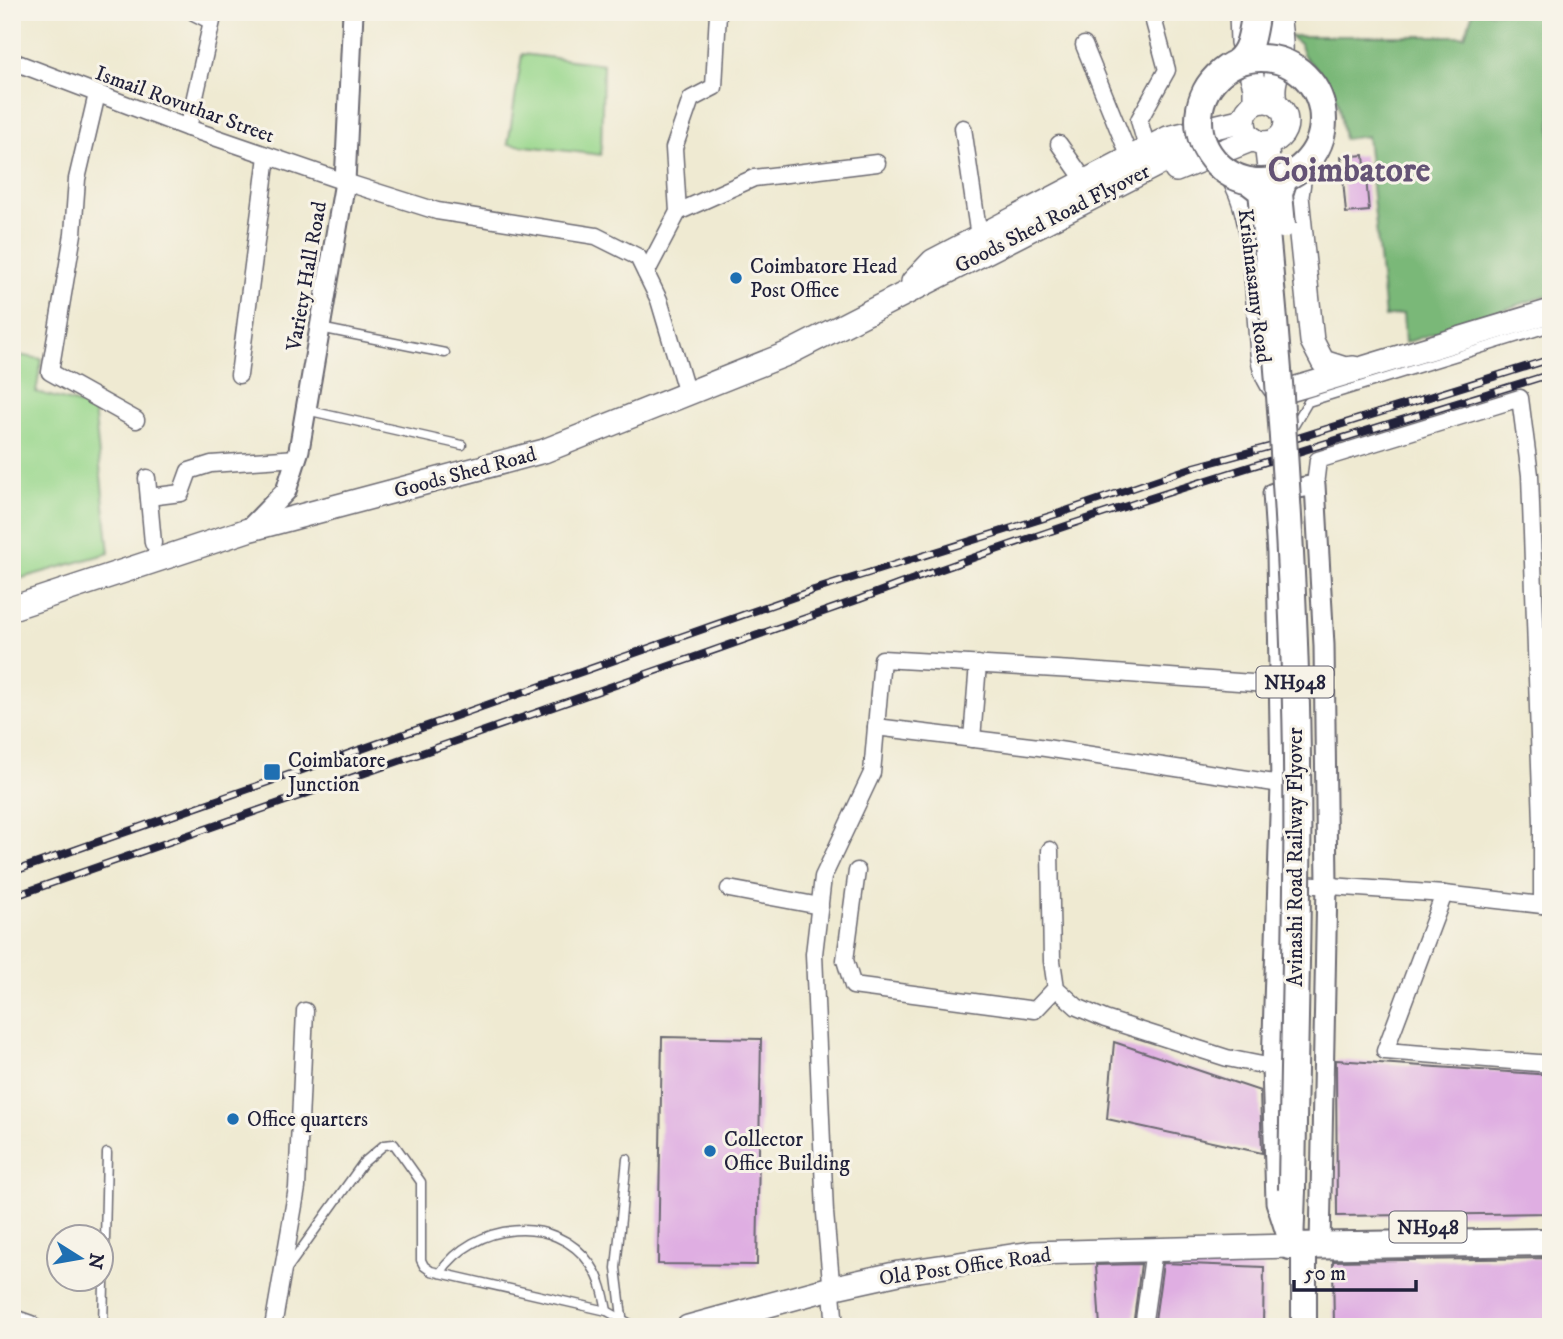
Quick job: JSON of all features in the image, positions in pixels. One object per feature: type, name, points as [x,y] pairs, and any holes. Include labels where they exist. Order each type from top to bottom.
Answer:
[{"type":"highway","points":[[1237,62],[1252,58],[1269,58],[1261,44],[1257,12]]},
{"type":"highway","points":[[1257,12],[1249,47],[1244,56],[1221,72],[1209,86],[1201,104],[1199,122],[1203,141],[1219,166],[1267,176]]},
{"type":"highway","name":"NH948","points":[[1267,176],[1315,152],[1322,132],[1323,112],[1317,92],[1305,75],[1289,63],[1269,58]]},
{"type":"highway","name":"Avinashi Road Railway Flyover","points":[[1267,176],[1279,194],[1280,203],[1305,541],[1312,691],[1300,1190],[1308,1239]]},
{"type":"highway","name":"NH948","points":[[1308,1239],[1551,1225]]},
{"type":"highway","name":"NH948","points":[[1308,1239],[1551,1242]]},
{"type":"main road","points":[[1241,12],[1242,42],[1255,87],[1267,176]]},
{"type":"main road","points":[[902,295],[944,291],[1186,165],[1259,122],[1272,88],[1281,48],[1278,12]]},
{"type":"main road","points":[[902,295],[933,261],[1139,153],[1181,133],[1259,122]]},
{"type":"main road","name":"Goods Shed Road Flyover","points":[[902,295],[1203,141]]},
{"type":"main road","name":"Krishnasamy Road","points":[[1364,367],[1345,369],[1323,362],[1312,341],[1297,196],[1267,176],[1244,197],[1253,248],[1263,368],[1276,390],[1286,391],[1551,311]]},
{"type":"main road","name":"Goods Shed Road","points":[[12,608],[248,530],[544,452],[789,353],[902,295]]},
{"type":"main road","points":[[1304,855],[1316,884]]},
{"type":"main road","points":[[1288,1327],[1308,1239]]},
{"type":"main road","points":[[1304,1327],[1308,1239]]},
{"type":"main road","name":"Old Post Office Road","points":[[688,1327],[831,1287],[899,1273],[1032,1253],[1154,1250],[1308,1239]]},
{"type":"main road","points":[[12,1321],[29,1327]]},
{"type":"street","points":[[188,128],[211,17],[194,12]]},
{"type":"street","name":"Variety Hall Road","points":[[248,530],[286,491],[297,458],[345,182],[353,12]]},
{"type":"street","points":[[687,394],[659,300],[646,272],[678,212],[674,148],[691,99],[714,87],[718,13]]},
{"type":"street","points":[[1139,153],[1139,120],[1167,70],[1153,18]]},
{"type":"street","points":[[1084,45],[1139,153]]},
{"type":"street","name":"Ismail Rovuthar Street","points":[[12,61],[267,156],[438,211],[596,236],[639,257],[646,272]]},
{"type":"street","points":[[97,94],[77,179],[72,234],[50,372],[136,420]]},
{"type":"street","points":[[963,128],[979,237]]},
{"type":"street","points":[[1059,144],[1085,181]]},
{"type":"street","points":[[239,375],[267,156]]},
{"type":"street","points":[[678,212],[754,178],[877,163]]},
{"type":"street","points":[[1280,883],[1316,884],[1444,894],[1546,905],[1530,475],[1520,398],[1318,460],[1315,485],[1324,645],[1316,884],[1308,1239]]},
{"type":"street","points":[[149,497],[181,493],[188,471],[211,464],[297,458]]},
{"type":"street","points":[[147,478],[153,543]]},
{"type":"street","points":[[1308,1239],[1276,1202],[1272,1067],[1280,883],[1281,784],[1277,553],[1273,493],[1315,485]]},
{"type":"street","points":[[835,1327],[825,1213],[814,954],[823,877],[872,773],[882,659],[1280,685]]},
{"type":"street","points":[[972,739],[978,664]]},
{"type":"street","points":[[876,727],[1039,747],[1281,784]]},
{"type":"street","points":[[1050,850],[1052,961],[1056,988],[1077,1007],[1105,1018],[1227,1058],[1272,1067]]},
{"type":"street","points":[[857,870],[845,960],[853,986],[1035,1010],[1056,988]]},
{"type":"street","points":[[729,889],[820,906]]},
{"type":"street","points":[[1444,894],[1385,1051],[1551,1064]]},
{"type":"street","points":[[273,1327],[297,1188],[305,1011]]},
{"type":"street","points":[[1143,1327],[1154,1250]]},
{"type":"lane","points":[[1291,432],[1308,402],[1551,327]]},
{"type":"lane","points":[[320,328],[445,353]]},
{"type":"lane","points":[[306,411],[462,445]]},
{"type":"lane","points":[[282,1276],[363,1163],[384,1145],[394,1144],[421,1182],[421,1260],[424,1266],[431,1271],[607,1311],[636,1327]]},
{"type":"lane","points":[[103,1327],[107,1153]]},
{"type":"lane","points":[[622,1317],[616,1268],[627,1159]]},
{"type":"lane","points":[[440,1273],[449,1260],[485,1236],[504,1230],[540,1231],[561,1237],[592,1265],[604,1290],[607,1311]]},
{"type":"green space","points":[[1473,12],[1551,12],[1551,294],[1405,343],[1403,314],[1385,317],[1367,136],[1344,139],[1340,111],[1333,90],[1326,78],[1304,56],[1300,44],[1289,36],[1465,36]]},
{"type":"green space","points":[[522,54],[603,64],[601,155],[508,144]]},
{"type":"green space","points":[[12,354],[42,359],[36,392],[94,408],[109,553],[12,581]]},
{"type":"building","points":[[1364,155],[1369,211],[1346,213],[1341,157]]},
{"type":"building","name":"Collector Office Building","points":[[662,1037],[761,1039],[757,1265],[658,1264]]},
{"type":"building","points":[[1114,1042],[1260,1091],[1262,1153],[1107,1119]]},
{"type":"building","points":[[1336,1060],[1551,1075],[1551,1213],[1337,1216]]},
{"type":"building","points":[[1551,1258],[1551,1320],[1484,1324],[1484,1327],[1334,1327],[1333,1261]]},
{"type":"building","points":[[1163,1263],[1264,1267],[1263,1327],[1154,1327]]},
{"type":"building","points":[[1141,1264],[1133,1327],[1100,1327],[1096,1265]]},
{"type":"railway","points":[[12,872],[814,590],[1060,513],[1194,467],[1272,446],[1551,359]]},
{"type":"railway","points":[[12,897],[1031,538],[1204,481],[1551,374]]},
{"type":"place","name":"Coimbatore Head Post Office","points":[[736,278]]},
{"type":"place","name":"Coimbatore Junction","points":[[272,772]]},
{"type":"place","name":"Office quarters","points":[[233,1119]]},
{"type":"place","name":"Collector Office Building","points":[[710,1151]]},
{"type":"district","name":"Coimbatore","points":[[1349,169]]}]
